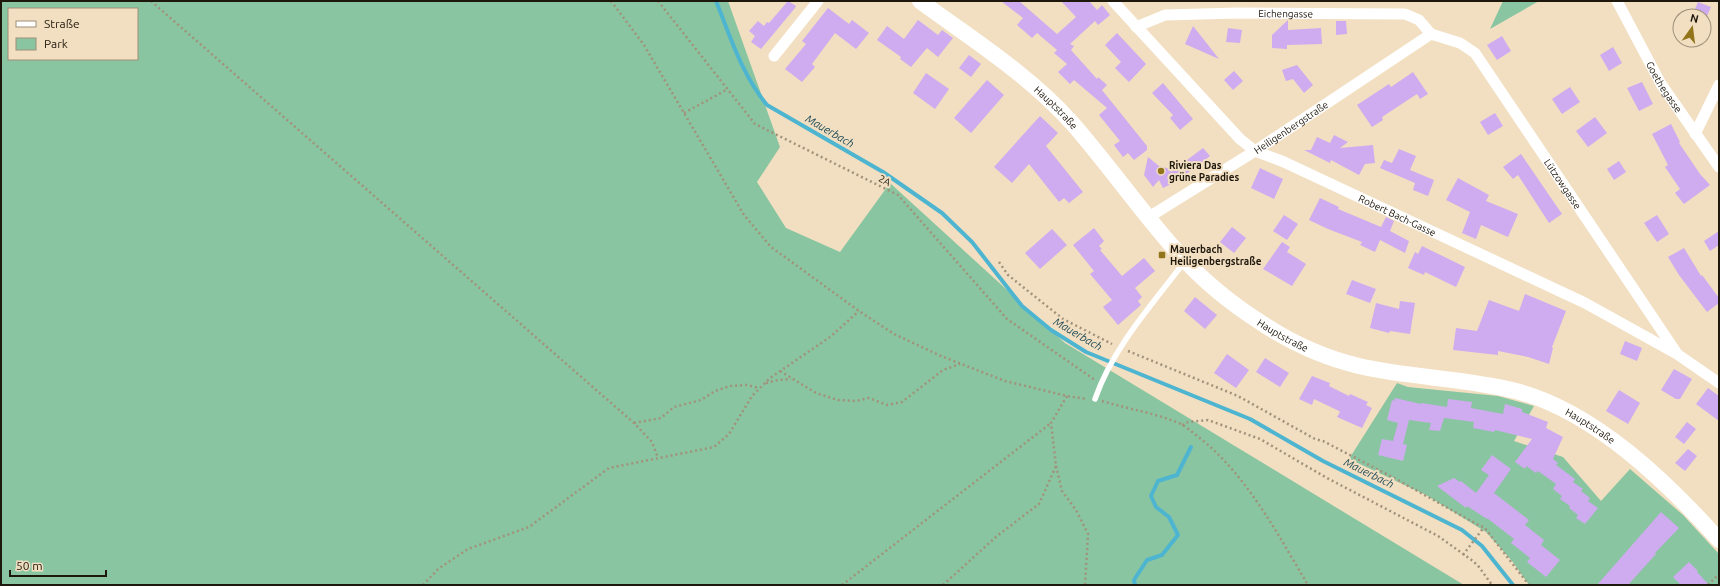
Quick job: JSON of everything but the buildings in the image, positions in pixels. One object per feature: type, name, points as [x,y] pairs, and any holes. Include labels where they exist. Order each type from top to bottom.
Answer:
[{"type":"main road","name":"Hauptstraße","points":[[920,1],[1016,72],[1055,106],[1085,139],[1148,218],[1185,261],[1215,288],[1250,316],[1284,337],[1322,355],[1376,370],[1487,384],[1519,392],[1564,410],[1594,428],[1657,476],[1719,540]]},
{"type":"street","points":[[774,56],[818,1]]},
{"type":"street","name":"Robert Bach-Gasse","points":[[1113,1],[1240,139],[1255,151],[1284,162],[1585,303],[1677,354],[1719,383]]},
{"type":"street","name":"Goethegasse","points":[[1617,1],[1661,84],[1719,167]]},
{"type":"street","name":"Eichengasse","points":[[1136,27],[1164,15],[1237,13],[1405,14],[1419,20],[1431,34]]},
{"type":"street","name":"Heiligenbergstraße","points":[[1148,218],[1255,151],[1431,34]]},
{"type":"street","name":"Lützowgasse","points":[[1431,34],[1460,43],[1474,54],[1677,354]]},
{"type":"street","points":[[1695,134],[1719,85]]},
{"type":"lane","points":[[1095,400],[1100,384],[1119,348],[1185,261]]},
{"type":"path","points":[[151,1],[634,423],[652,442],[658,458]]},
{"type":"path","points":[[611,1],[644,45],[744,215],[772,247],[859,311],[894,334],[961,364],[1005,381],[1066,396],[1095,400],[1159,416],[1182,425],[1212,447],[1247,488],[1282,541],[1308,585]]},
{"type":"path","name":"2A","points":[[658,1],[755,124],[898,195],[1007,319],[1100,384]]},
{"type":"path","points":[[684,113],[728,89]]},
{"type":"path","points":[[999,262],[1008,275],[1064,319],[1119,348],[1238,396],[1315,439],[1323,441],[1484,527],[1529,585]]},
{"type":"path","points":[[423,585],[438,569],[468,549],[529,527],[609,468],[714,447],[729,434],[752,396],[759,388],[780,371],[830,337],[859,311]]},
{"type":"path","points":[[780,371],[816,393],[838,400],[856,401],[869,398],[887,404],[902,402],[942,370],[961,364]]},
{"type":"path","points":[[765,383],[792,379]]},
{"type":"path","points":[[634,423],[660,418],[674,407],[701,400],[715,390],[730,386],[759,388]]},
{"type":"path","points":[[842,585],[1051,423],[1066,396]]},
{"type":"path","points":[[1182,425],[1188,422],[1208,420],[1260,439],[1327,478],[1438,536],[1479,567],[1492,585]]},
{"type":"path","points":[[1051,423],[1056,466],[1062,491],[1076,510],[1088,534],[1085,585]]},
{"type":"path","points":[[943,585],[998,536],[1038,504],[1056,466]]},
{"type":"path","points":[[1463,554],[1484,527]]},
{"type":"path","points":[[1708,585],[1717,576]]},
{"type":"green space","points":[[1,1],[728,1],[780,147],[757,182],[786,228],[840,252],[890,183],[1065,343],[1464,585],[1,585]]},
{"type":"green space","points":[[1503,1],[1539,1],[1490,29]]},
{"type":"green space","points":[[1397,383],[1408,387],[1498,396],[1534,406],[1514,441],[1563,457],[1601,501],[1630,469],[1683,515],[1719,554],[1719,585],[1529,585],[1512,561],[1486,532],[1426,495],[1349,459]]},
{"type":"waterway","name":"Mauerbach","points":[[716,1],[744,69],[767,105],[883,172],[942,213],[972,242],[1022,306],[1051,330],[1086,352],[1250,419],[1323,461],[1462,530],[1482,546],[1513,585]]},
{"type":"waterway","points":[[1135,585],[1134,580],[1147,560],[1162,555],[1178,535],[1169,517],[1156,507],[1151,496],[1158,481],[1177,475],[1191,447]]},
{"type":"place","name":"Riviera Das grüne Paradies","points":[[1161,171]]},
{"type":"place","name":"Mauerbach Heiligenbergstraße","points":[[1162,255]]}]
